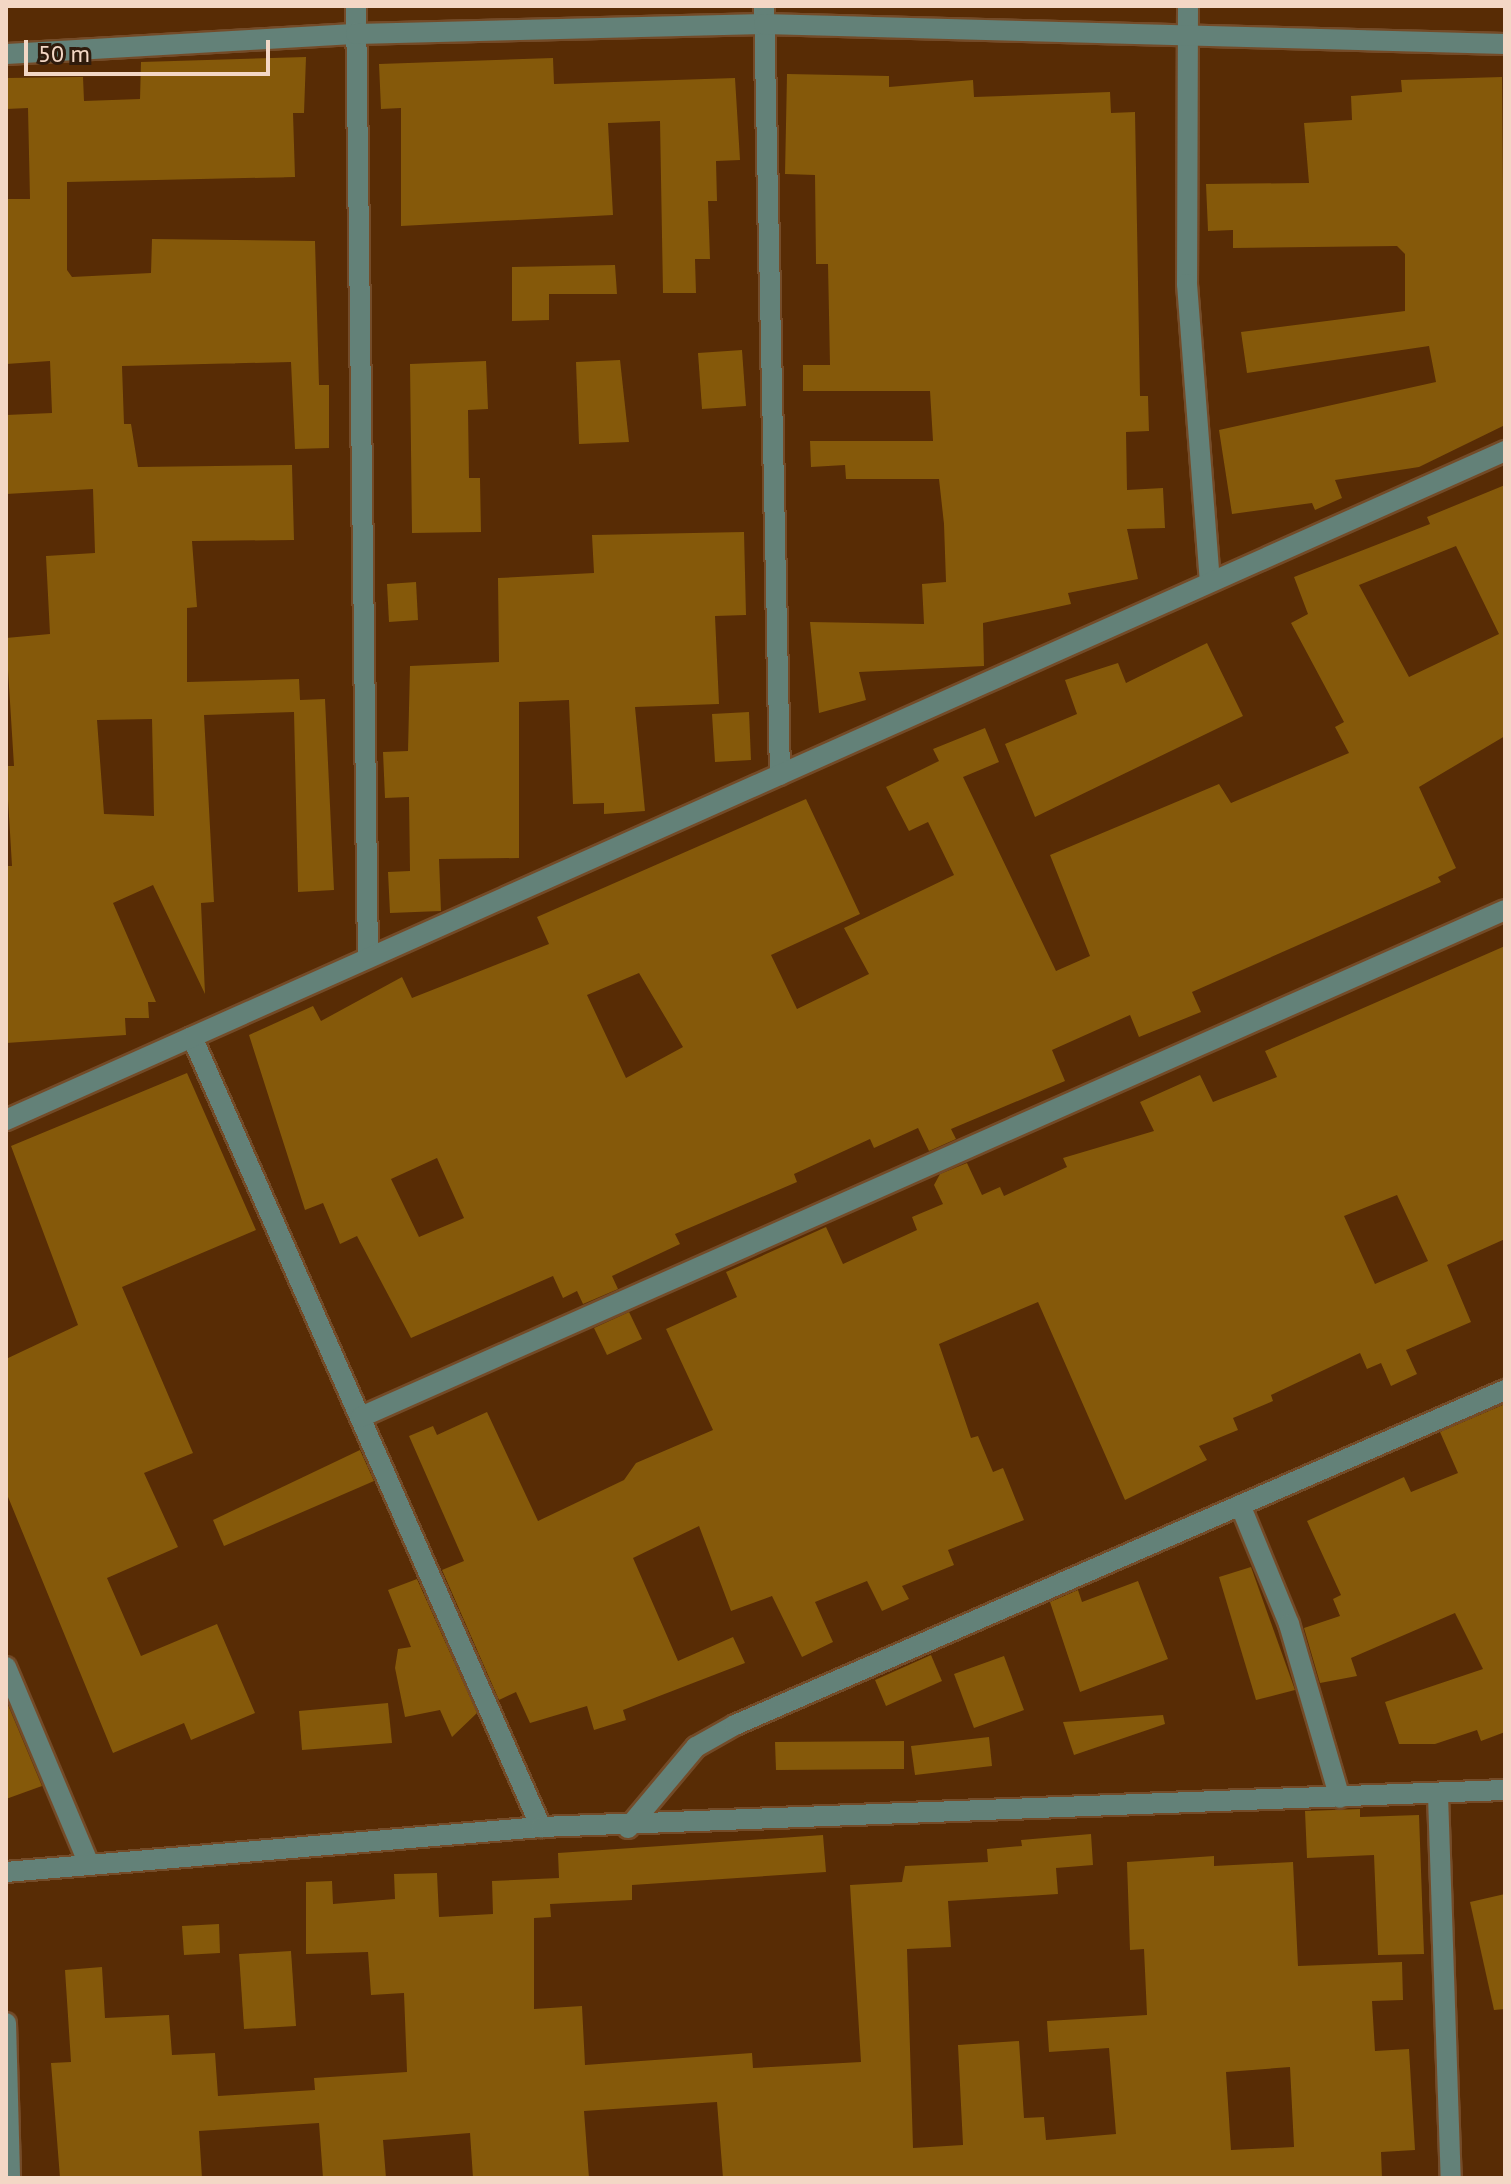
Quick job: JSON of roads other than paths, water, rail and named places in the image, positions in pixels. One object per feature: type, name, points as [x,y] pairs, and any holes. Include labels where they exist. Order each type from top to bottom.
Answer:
[{"type":"street","points":[[356,6],[368,955]]},
{"type":"street","points":[[1188,6],[1187,284],[1210,582]]},
{"type":"street","points":[[764,15],[780,775]]},
{"type":"street","points":[[6,54],[764,15],[1188,39],[1505,44]]},
{"type":"street","points":[[6,1120],[368,955],[780,775],[1505,451]]},
{"type":"street","points":[[361,1417],[1505,910]]},
{"type":"street","points":[[192,1037],[541,1827]]},
{"type":"street","points":[[628,1828],[696,1747],[735,1725],[1505,1390]]},
{"type":"street","points":[[1241,1507],[1289,1624],[1340,1798]]},
{"type":"street","points":[[6,1667],[89,1864]]},
{"type":"street","points":[[6,1872],[541,1827],[628,1828],[1505,1790]]},
{"type":"street","points":[[1438,1795],[1451,2178]]},
{"type":"street","points":[[6,2023],[10,2178]]}]
